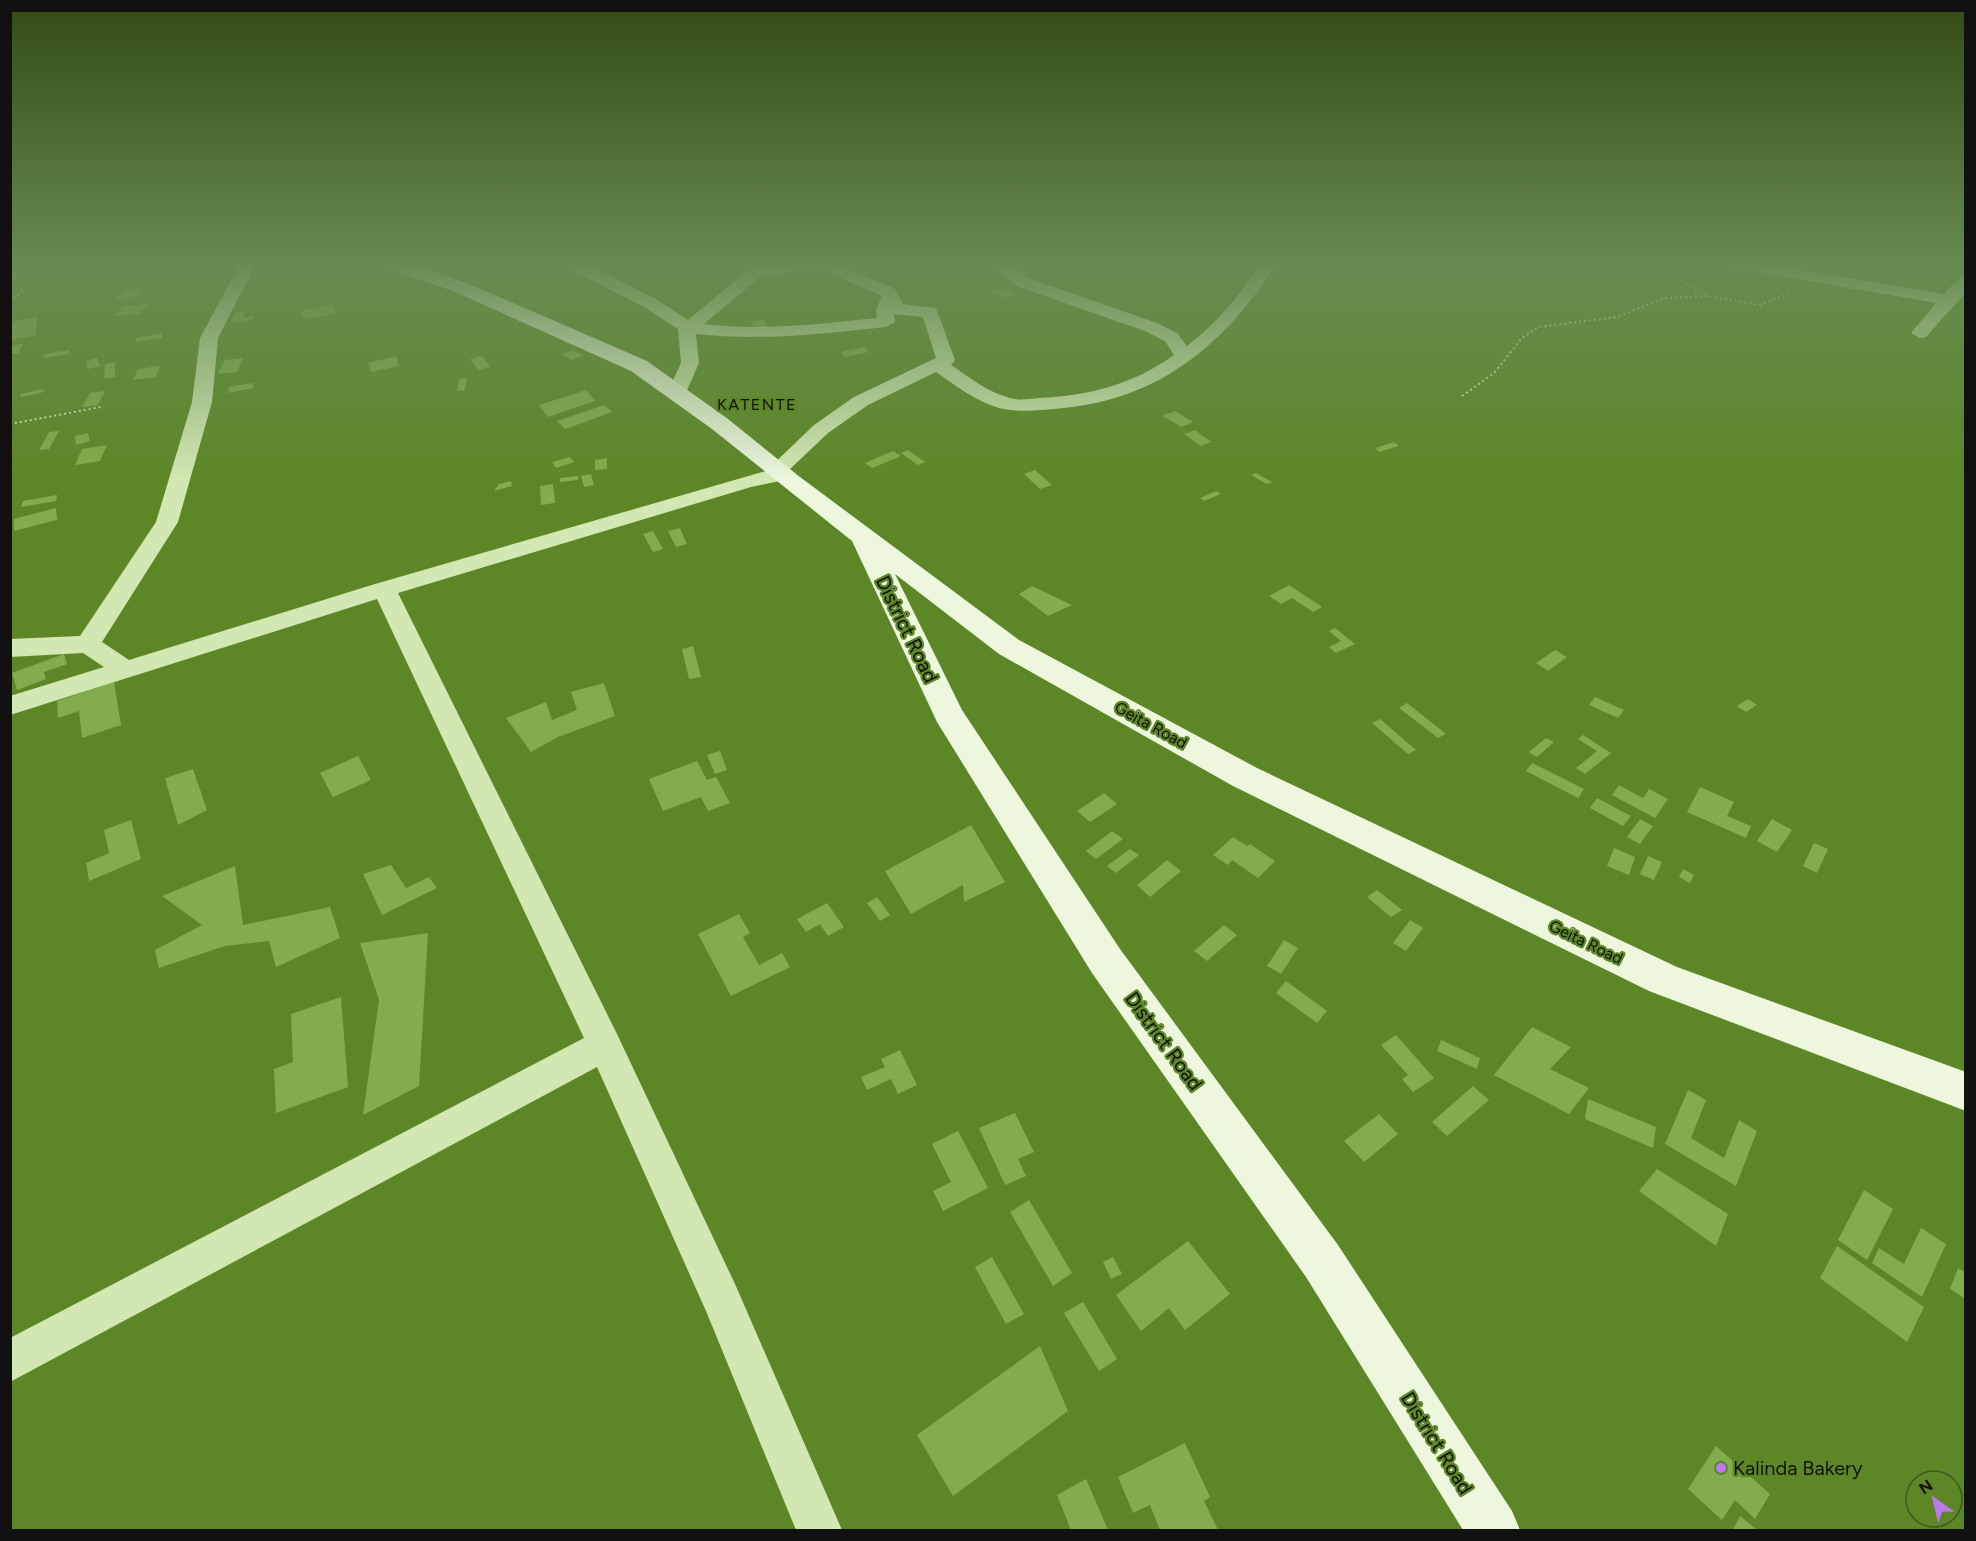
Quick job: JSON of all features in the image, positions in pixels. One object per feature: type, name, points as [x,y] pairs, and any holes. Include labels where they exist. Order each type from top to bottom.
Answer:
[{"type":"main road","name":"Geita Road","points":[[572,336],[639,366],[677,393],[1009,647],[1245,777],[1663,979],[1965,1092]]},
{"type":"main road","name":"District Road","points":[[862,536],[948,714],[1106,961],[1322,1261],[1493,1530]]},
{"type":"street","points":[[88,644],[167,522],[202,402],[210,336]]},
{"type":"street","points":[[677,393],[690,363],[687,336]]},
{"type":"street","points":[[10,706],[384,589],[778,472],[821,429],[861,401],[946,360],[938,336]]},
{"type":"street","points":[[1169,336],[1185,357]]},
{"type":"street","points":[[937,364],[987,397],[1007,404],[1071,403],[1140,385],[1185,357],[1210,336]]},
{"type":"street","points":[[384,589],[605,1045],[721,1298],[819,1530]]},
{"type":"street","points":[[10,648],[88,644],[126,670]]},
{"type":"street","points":[[10,1361],[605,1045]]},
{"type":"path","points":[[1462,396],[1479,387],[1503,364],[1522,336]]},
{"type":"path","points":[[10,424],[101,407]]},
{"type":"building","points":[[10,336],[31,336],[10,340]]},
{"type":"building","points":[[162,336],[162,338],[135,342],[136,338]]},
{"type":"building","points":[[23,344],[19,353],[10,354],[13,345]]},
{"type":"building","points":[[865,347],[869,352],[844,357],[841,352]]},
{"type":"building","points":[[70,350],[69,354],[43,358],[44,354]]},
{"type":"building","points":[[573,350],[583,355],[572,360],[562,354]]},
{"type":"building","points":[[396,356],[399,366],[371,372],[368,363]]},
{"type":"building","points":[[482,356],[490,367],[478,370],[470,359]]},
{"type":"building","points":[[97,358],[100,366],[88,369],[86,361]]},
{"type":"building","points":[[243,358],[237,372],[218,374],[225,360]]},
{"type":"building","points":[[115,362],[115,377],[104,379],[105,364]]},
{"type":"building","points":[[160,366],[156,377],[133,380],[138,369]]},
{"type":"building","points":[[467,378],[465,390],[457,391],[459,379]]},
{"type":"building","points":[[253,383],[253,388],[228,393],[229,387]]},
{"type":"building","points":[[43,389],[44,392],[21,397],[20,394]]},
{"type":"building","points":[[586,390],[595,401],[548,417],[539,405]]},
{"type":"building","points":[[105,391],[98,405],[82,407],[90,393]]},
{"type":"building","points":[[604,405],[612,412],[565,429],[557,421]]},
{"type":"building","points":[[1175,411],[1193,422],[1182,427],[1162,416]]},
{"type":"building","points":[[1195,430],[1211,442],[1201,446],[1184,434]]},
{"type":"building","points":[[59,431],[49,449],[39,450],[49,432]]},
{"type":"building","points":[[88,433],[90,441],[76,445],[75,436]]},
{"type":"building","points":[[1394,442],[1399,446],[1379,452],[1375,448]]},
{"type":"building","points":[[107,445],[100,461],[75,465],[82,449]]},
{"type":"building","points":[[908,450],[925,462],[918,465],[901,453]]},
{"type":"building","points":[[893,451],[901,456],[872,468],[865,463]]},
{"type":"building","points":[[570,457],[574,462],[556,468],[552,462]]},
{"type":"building","points":[[607,458],[607,469],[595,470],[595,460]]},
{"type":"building","points":[[1035,470],[1052,485],[1040,489],[1024,474]]},
{"type":"building","points":[[1256,473],[1272,482],[1267,484],[1251,475]]},
{"type":"building","points":[[591,474],[594,485],[584,487],[581,476]]},
{"type":"building","points":[[578,476],[578,480],[560,482],[560,478]]},
{"type":"building","points":[[511,481],[512,486],[494,491],[499,484]]},
{"type":"building","points":[[553,484],[555,503],[541,505],[540,486]]},
{"type":"building","points":[[1216,491],[1221,494],[1204,501],[1200,498]]},
{"type":"building","points":[[57,495],[56,501],[21,507],[23,501]]},
{"type":"building","points":[[56,508],[57,520],[14,531],[14,519]]},
{"type":"building","points":[[680,528],[687,544],[676,547],[668,531]]},
{"type":"building","points":[[653,531],[663,549],[653,552],[643,534]]},
{"type":"building","points":[[1289,585],[1322,607],[1313,612],[1292,598],[1281,604],[1269,596]]},
{"type":"building","points":[[1032,586],[1072,605],[1048,616],[1019,594]]},
{"type":"building","points":[[1335,628],[1355,644],[1336,653],[1329,647],[1341,641],[1329,631]]},
{"type":"building","points":[[693,646],[701,677],[689,679],[682,649]]},
{"type":"building","points":[[1555,650],[1567,657],[1548,671],[1536,663]]},
{"type":"building","points":[[64,654],[67,664],[44,672],[46,679],[17,690],[12,673]]},
{"type":"building","points":[[114,682],[121,725],[82,738],[79,711],[58,718],[57,701]]},
{"type":"building","points":[[604,683],[615,716],[558,737],[531,752],[506,718],[546,702],[552,720],[577,710],[571,692]]},
{"type":"building","points":[[1595,697],[1624,710],[1618,718],[1589,705]]},
{"type":"building","points":[[1748,699],[1757,705],[1746,712],[1737,706]]},
{"type":"building","points":[[1407,703],[1446,734],[1438,738],[1399,708]]},
{"type":"building","points":[[1380,719],[1416,750],[1408,754],[1372,723]]},
{"type":"building","points":[[1583,735],[1611,753],[1585,774],[1576,768],[1597,751],[1578,739]]},
{"type":"building","points":[[1546,738],[1554,742],[1537,757],[1529,752]]},
{"type":"building","points":[[720,751],[727,770],[715,774],[707,755]]},
{"type":"building","points":[[358,756],[371,780],[333,797],[320,773]]},
{"type":"building","points":[[697,761],[707,780],[716,777],[730,803],[708,811],[701,797],[663,811],[649,779]]},
{"type":"building","points":[[1532,763],[1584,789],[1578,798],[1526,771]]},
{"type":"building","points":[[193,769],[207,810],[178,825],[165,778]]},
{"type":"building","points":[[1619,785],[1643,798],[1649,789],[1668,799],[1655,818],[1612,795]]},
{"type":"building","points":[[1700,787],[1734,802],[1727,816],[1751,826],[1746,838],[1687,812]]},
{"type":"building","points":[[1104,793],[1117,804],[1090,822],[1077,811]]},
{"type":"building","points":[[1597,798],[1631,816],[1623,826],[1590,808]]},
{"type":"building","points":[[1640,819],[1653,826],[1640,844],[1627,837]]},
{"type":"building","points":[[1772,819],[1792,830],[1777,852],[1757,841]]},
{"type":"building","points":[[131,820],[141,859],[89,881],[86,863],[109,853],[104,830]]},
{"type":"building","points":[[971,825],[1005,882],[964,902],[963,885],[911,914],[885,871]]},
{"type":"building","points":[[1112,831],[1123,839],[1096,859],[1086,851]]},
{"type":"building","points":[[1233,837],[1247,846],[1250,844],[1275,861],[1258,878],[1232,860],[1228,865],[1213,855]]},
{"type":"building","points":[[1814,843],[1828,849],[1817,873],[1803,866]]},
{"type":"building","points":[[1614,848],[1635,857],[1629,875],[1607,866]]},
{"type":"building","points":[[1130,849],[1139,855],[1116,873],[1107,866]]},
{"type":"building","points":[[1648,856],[1662,862],[1654,880],[1640,874]]},
{"type":"building","points":[[1167,860],[1181,871],[1150,897],[1137,885]]},
{"type":"building","points":[[391,865],[406,888],[429,877],[437,888],[382,915],[363,874]]},
{"type":"building","points":[[235,866],[243,925],[330,907],[340,938],[276,967],[269,941],[225,946],[159,968],[155,950],[202,925],[162,896]]},
{"type":"building","points":[[1683,869],[1694,875],[1690,883],[1679,877]]},
{"type":"building","points":[[1377,890],[1402,910],[1391,917],[1367,897]]},
{"type":"building","points":[[877,897],[890,915],[880,921],[867,903]]},
{"type":"building","points":[[827,903],[844,927],[828,936],[820,924],[806,932],[797,919]]},
{"type":"building","points":[[739,914],[750,933],[743,937],[759,965],[782,953],[790,967],[731,996],[698,934]]},
{"type":"building","points":[[1410,920],[1423,928],[1406,951],[1393,943]]},
{"type":"building","points":[[1224,925],[1237,935],[1207,961],[1194,951]]},
{"type":"building","points":[[428,933],[419,1086],[363,1115],[379,1000],[360,943]]},
{"type":"building","points":[[1284,940],[1298,948],[1281,974],[1267,966]]},
{"type":"building","points":[[1286,981],[1327,1011],[1317,1023],[1276,993]]},
{"type":"building","points":[[341,997],[348,1087],[276,1113],[274,1069],[293,1062],[291,1014]]},
{"type":"building","points":[[1532,1027],[1571,1047],[1550,1069],[1589,1088],[1569,1114],[1494,1075]]},
{"type":"building","points":[[1396,1035],[1434,1078],[1413,1092],[1402,1079],[1408,1075],[1381,1045]]},
{"type":"building","points":[[1441,1040],[1480,1058],[1477,1069],[1437,1051]]},
{"type":"building","points":[[900,1050],[917,1085],[898,1094],[891,1079],[867,1090],[861,1077],[885,1067],[881,1059]]},
{"type":"building","points":[[1473,1086],[1489,1100],[1447,1136],[1432,1122]]},
{"type":"building","points":[[1688,1090],[1706,1100],[1691,1138],[1724,1158],[1739,1120],[1757,1131],[1736,1186],[1665,1144]]},
{"type":"building","points":[[1588,1099],[1656,1127],[1653,1148],[1585,1119]]},
{"type":"building","points":[[1015,1113],[1034,1152],[1018,1159],[1026,1176],[1005,1185],[979,1128]]},
{"type":"building","points":[[1379,1114],[1398,1134],[1364,1162],[1344,1141]]},
{"type":"building","points":[[958,1131],[988,1188],[943,1211],[933,1191],[951,1182],[932,1144]]},
{"type":"building","points":[[1657,1169],[1728,1214],[1716,1246],[1639,1191]]},
{"type":"building","points":[[1864,1190],[1893,1209],[1867,1260],[1838,1240]]},
{"type":"building","points":[[1029,1200],[1072,1273],[1053,1286],[1010,1212]]},
{"type":"building","points":[[1921,1228],[1946,1244],[1922,1297],[1872,1263],[1879,1248],[1904,1264]]},
{"type":"building","points":[[1188,1241],[1230,1294],[1185,1330],[1169,1308],[1141,1331],[1116,1295]]},
{"type":"building","points":[[1837,1246],[1924,1307],[1907,1342],[1820,1278]]},
{"type":"building","points":[[992,1257],[1024,1314],[1006,1324],[975,1267]]},
{"type":"building","points":[[1113,1257],[1122,1274],[1111,1279],[1103,1262]]},
{"type":"building","points":[[1958,1268],[1966,1273],[1966,1299],[1950,1289]]},
{"type":"building","points":[[1083,1302],[1117,1359],[1099,1371],[1064,1313]]},
{"type":"building","points":[[1040,1346],[1068,1411],[953,1496],[917,1435]]},
{"type":"building","points":[[1185,1443],[1210,1497],[1204,1501],[1218,1530],[1160,1530],[1150,1505],[1133,1513],[1118,1477]]},
{"type":"building","name":"Kalinda Bakery","points":[[1716,1446],[1770,1494],[1755,1519],[1735,1500],[1722,1520],[1688,1489]]},
{"type":"building","points":[[1086,1479],[1108,1530],[1071,1530],[1057,1495]]},
{"type":"building","name":"Kalinda Bakery","points":[[1740,1516],[1757,1530],[1733,1530]]},
{"type":"place","name":"Kalinda Bakery","points":[[1721,1468]]},
{"type":"district","name":"KATENTE","points":[[757,404]]}]
